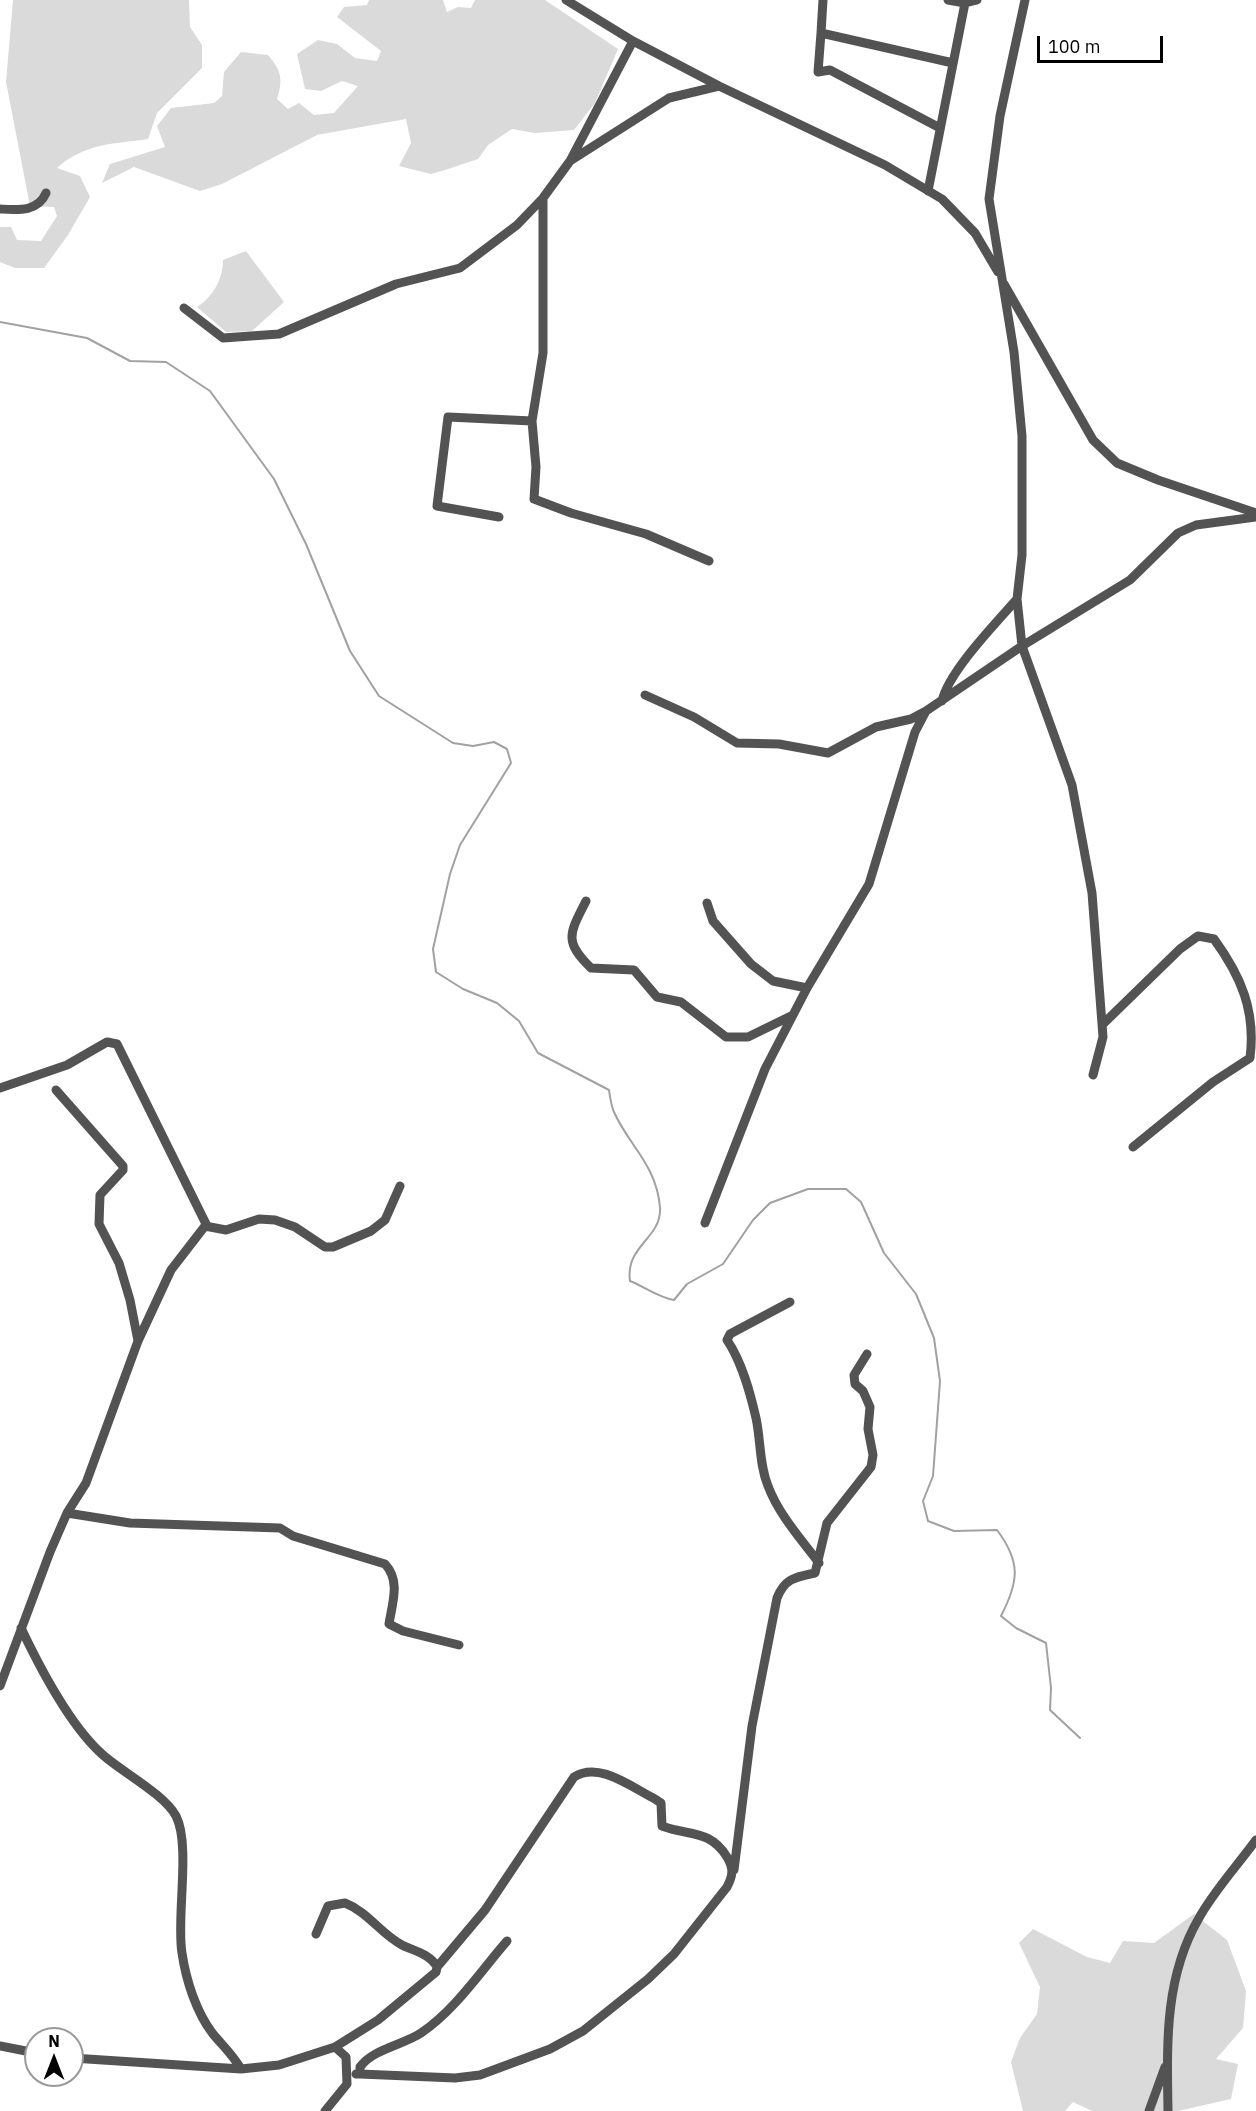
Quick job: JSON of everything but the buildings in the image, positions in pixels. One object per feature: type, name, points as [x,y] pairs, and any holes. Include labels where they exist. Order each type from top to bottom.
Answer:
[{"type":"street","points":[[566,0],[633,41],[719,86],[885,165],[942,199],[975,233],[1093,440],[1117,463],[1256,515]]},
{"type":"street","points":[[823,0],[818,72],[830,70],[940,128]]},
{"type":"street","points":[[948,0],[965,3],[977,0]]},
{"type":"street","points":[[1024,0],[1000,116],[989,199],[1014,352],[1022,436],[1022,555],[1017,598],[1022,645],[1072,785],[1092,893],[1103,1024],[1103,1036],[1093,1075]]},
{"type":"street","points":[[928,191],[965,3]]},
{"type":"street","points":[[821,33],[953,63]]},
{"type":"street","points":[[184,308],[223,338],[279,333],[396,284],[460,268],[516,225],[543,198],[570,162],[633,41]]},
{"type":"street","points":[[570,162],[669,98],[719,86]]},
{"type":"street","points":[[0,209],[25,211],[43,201],[46,193]]},
{"type":"street","points":[[543,198],[543,352],[532,421],[536,467],[534,499],[571,513],[646,534],[709,561]]},
{"type":"street","points":[[499,517],[437,506],[448,417],[532,421]]},
{"type":"street","points":[[645,695],[694,717],[737,743],[779,744],[828,753],[876,727],[911,719],[942,701],[1022,645],[1130,580],[1178,532],[1196,525],[1256,515]]},
{"type":"street","points":[[942,701],[944,690],[1017,598]]},
{"type":"street","points":[[705,1222],[765,1069],[807,988],[869,884],[915,732],[926,711]]},
{"type":"street","points":[[586,901],[570,932],[573,948],[591,968],[634,970],[657,997],[681,1002],[726,1036],[748,1036],[793,1015]]},
{"type":"street","points":[[707,903],[713,921],[751,963],[773,981],[807,988]]},
{"type":"street","points":[[1103,1024],[1180,949],[1198,936],[1214,939],[1236,968],[1254,1032],[1250,1058],[1213,1082],[1133,1147]]},
{"type":"street","points":[[0,1088],[67,1065],[107,1042],[117,1044],[207,1226]]},
{"type":"street","points":[[56,1090],[123,1166],[123,1170],[100,1195],[99,1224],[118,1263],[130,1300],[138,1341]]},
{"type":"street","points":[[207,1226],[226,1230],[259,1219],[275,1220],[295,1227],[325,1247],[333,1247],[371,1231],[385,1220],[400,1186]]},
{"type":"street","points":[[0,1686],[67,1513],[86,1483],[138,1341],[171,1269],[207,1226]]},
{"type":"street","points":[[790,1302],[730,1334],[727,1340],[735,1351],[756,1419],[760,1455],[768,1485],[782,1513],[819,1563]]},
{"type":"street","points":[[348,2070],[360,2074],[455,2078],[480,2075],[540,2053],[584,2031],[648,1979],[674,1954],[705,1917],[733,1875],[740,1839],[741,1804],[752,1726],[777,1598],[782,1585],[792,1578],[815,1573],[827,1523],[871,1467],[873,1455],[868,1429],[870,1407],[863,1391],[855,1384],[854,1375],[867,1354]]},
{"type":"street","points":[[67,1513],[130,1523],[280,1528],[293,1536],[385,1564],[393,1572],[396,1581],[389,1624],[403,1631],[459,1645]]},
{"type":"street","points":[[21,1628],[58,1697],[102,1754],[133,1776],[176,1816],[181,1841],[181,1951],[189,1986],[212,2033],[231,2052],[241,2069]]},
{"type":"street","points":[[84,2059],[241,2069],[279,2065],[335,2048],[378,2019],[436,1972],[437,1967],[485,1910],[574,1777],[588,1770],[598,1771],[661,1803],[662,1826],[699,1834],[721,1846],[732,1866],[733,1875]]},
{"type":"street","points":[[1168,2111],[1172,1990],[1187,1944],[1199,1918],[1256,1840]]},
{"type":"street","points":[[316,1934],[328,1906],[345,1903],[372,1919],[400,1944],[424,1955],[437,1967]]},
{"type":"street","points":[[360,2074],[360,2067],[369,2058],[422,2032],[438,2018],[460,1997],[507,1941]]},
{"type":"street","points":[[0,2046],[24,2051]]},
{"type":"street","points":[[325,2111],[347,2084],[346,2057],[335,2048]]},
{"type":"street","points":[[1149,2111],[1168,2059]]},
{"type":"shaded area","points":[[13,0],[189,0],[190,27],[202,45],[202,68],[157,113],[148,139],[89,149],[57,168],[80,176],[90,197],[68,235],[44,268],[15,268],[0,262],[0,227],[11,227],[17,240],[41,241],[57,216],[54,207],[30,206],[6,82]]},
{"type":"shaded area","points":[[369,0],[443,0],[447,12],[458,7],[471,8],[475,0],[545,0],[618,49],[595,103],[574,130],[535,133],[512,129],[488,145],[478,159],[431,174],[399,166],[411,143],[406,119],[317,135],[222,184],[200,191],[134,167],[102,183],[110,164],[165,147],[157,126],[171,108],[214,103],[222,96],[224,72],[241,52],[268,55],[279,71],[280,86],[277,99],[288,109],[299,103],[314,115],[334,113],[358,86],[342,81],[321,91],[305,89],[297,54],[318,40],[337,44],[355,58],[377,61],[381,51],[337,17],[344,7],[367,5]]},
{"type":"shaded area","points":[[246,251],[284,302],[252,331],[226,332],[197,307],[216,287],[223,260]]},
{"type":"shaded area","points":[[1194,1914],[1227,1940],[1246,1991],[1243,2028],[1216,2059],[1238,2064],[1231,2099],[1178,2111],[1092,2111],[1073,2102],[1065,2111],[1023,2111],[1011,2062],[1020,2038],[1037,2014],[1040,1987],[1019,1943],[1033,1929],[1087,1957],[1110,1963],[1123,1941],[1154,1943]]},
{"type":"waterway","points":[[0,322],[87,338],[130,361],[166,362],[210,391],[274,479],[306,544],[350,651],[379,696],[453,743],[473,746],[494,742],[507,749],[511,763],[460,845],[450,874],[433,949],[436,972],[463,989],[497,1003],[519,1021],[538,1053],[609,1090],[611,1104],[620,1124],[648,1167],[660,1207],[655,1227],[633,1259],[630,1281],[657,1295],[674,1300],[687,1284],[723,1264],[753,1220],[770,1203],[808,1189],[846,1189],[861,1202],[884,1253],[916,1294],[934,1338],[940,1381],[933,1476],[923,1501],[928,1521],[954,1531],[997,1530],[1005,1541],[1014,1562],[1015,1572],[1011,1592],[1001,1616],[1016,1628],[1046,1643],[1051,1688],[1050,1710],[1080,1738]]}]
